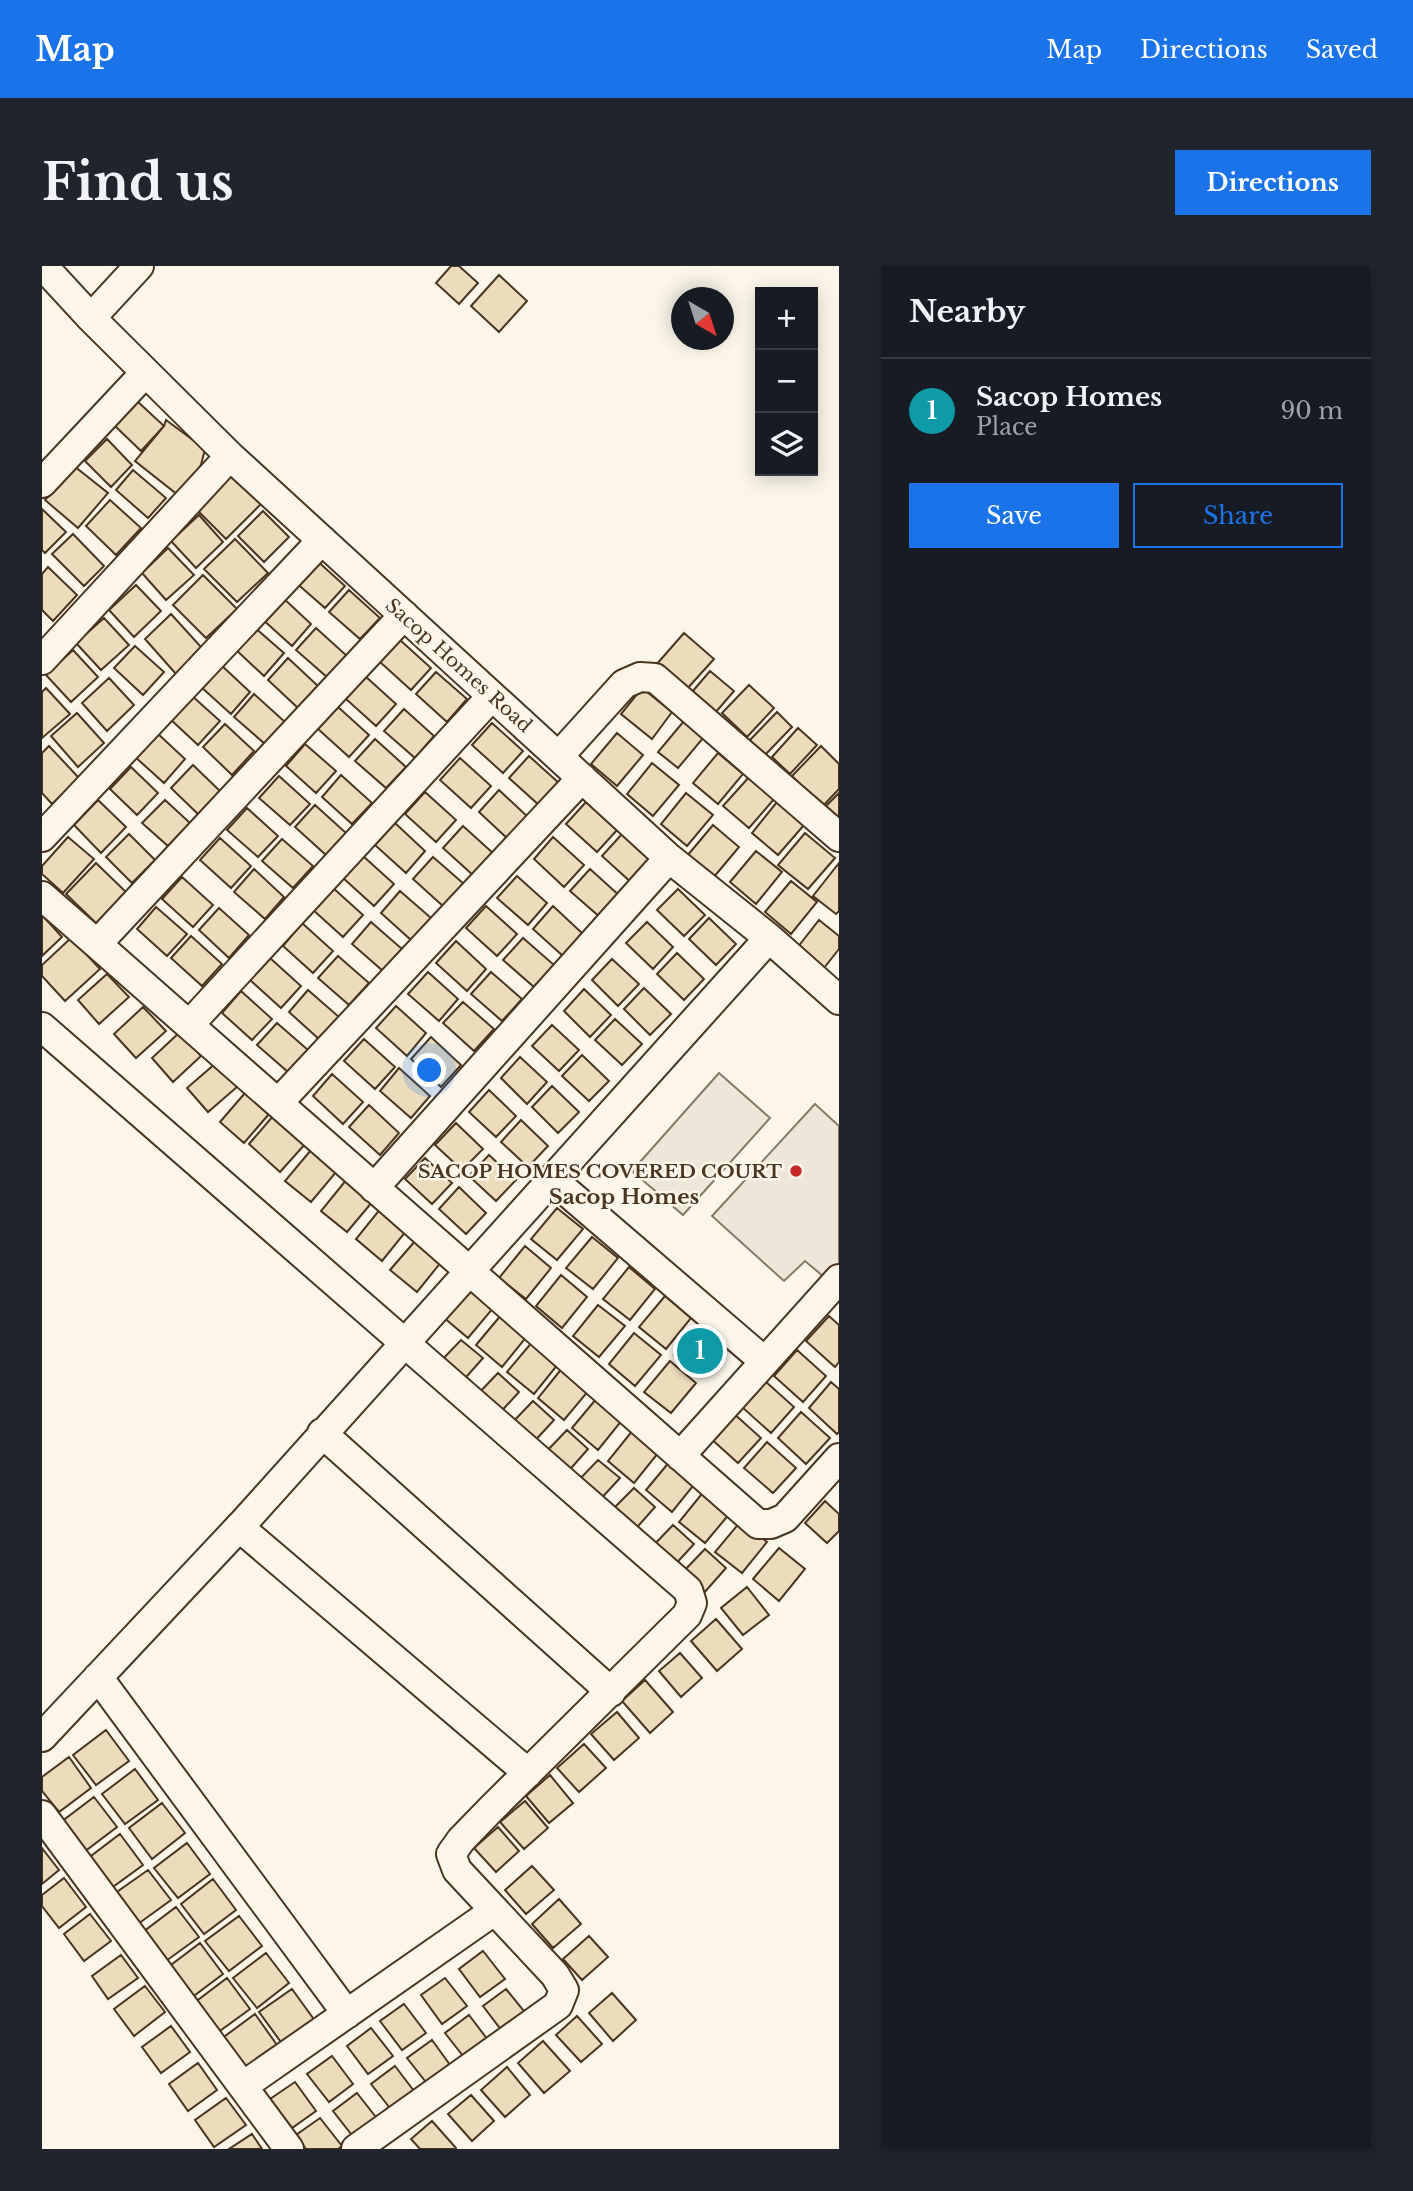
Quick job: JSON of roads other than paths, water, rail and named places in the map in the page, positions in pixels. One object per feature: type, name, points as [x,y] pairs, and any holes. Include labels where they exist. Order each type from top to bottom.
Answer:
[{"type":"street","name":"Sacop Homes Road","points":[[43,266],[90,318],[230,456],[669,858],[769,938],[839,1000]]},
{"type":"street","points":[[90,318],[139,266]]},
{"type":"street","points":[[42,482],[145,373]]},
{"type":"street","points":[[42,660],[230,456]]},
{"type":"street","points":[[42,837],[322,540]]},
{"type":"street","points":[[97,944],[404,615]]},
{"type":"street","points":[[559,757],[624,684],[640,677],[656,678],[839,837]]},
{"type":"street","points":[[189,1025],[492,696]]},
{"type":"street","points":[[278,1103],[582,778]]},
{"type":"street","points":[[374,1188],[669,858]]},
{"type":"street","points":[[42,896],[758,1524],[771,1524],[785,1518],[839,1458]]},
{"type":"street","points":[[42,1737],[239,1527],[769,938]]},
{"type":"street","points":[[42,1027],[688,1590],[692,1603],[687,1615],[461,1840],[451,1854],[457,1870],[555,1975],[564,1990],[558,2005],[356,2149]]},
{"type":"street","points":[[552,1179],[764,1361]]},
{"type":"street","points":[[680,1456],[839,1279]]},
{"type":"street","points":[[323,1433],[611,1692]]},
{"type":"street","points":[[239,1527],[528,1773]]},
{"type":"street","points":[[98,1677],[347,2014]]},
{"type":"street","points":[[42,1815],[289,2149]]},
{"type":"street","points":[[243,2086],[494,1910]]},
{"type":"place","name":"SACOP HOMES COVERED COURT","points":[[796,1171]]},
{"type":"place","name":"Sacop Homes","points":[[700,1351]]},
{"type":"district","name":"Sacop Homes","points":[[624,1197]]}]
